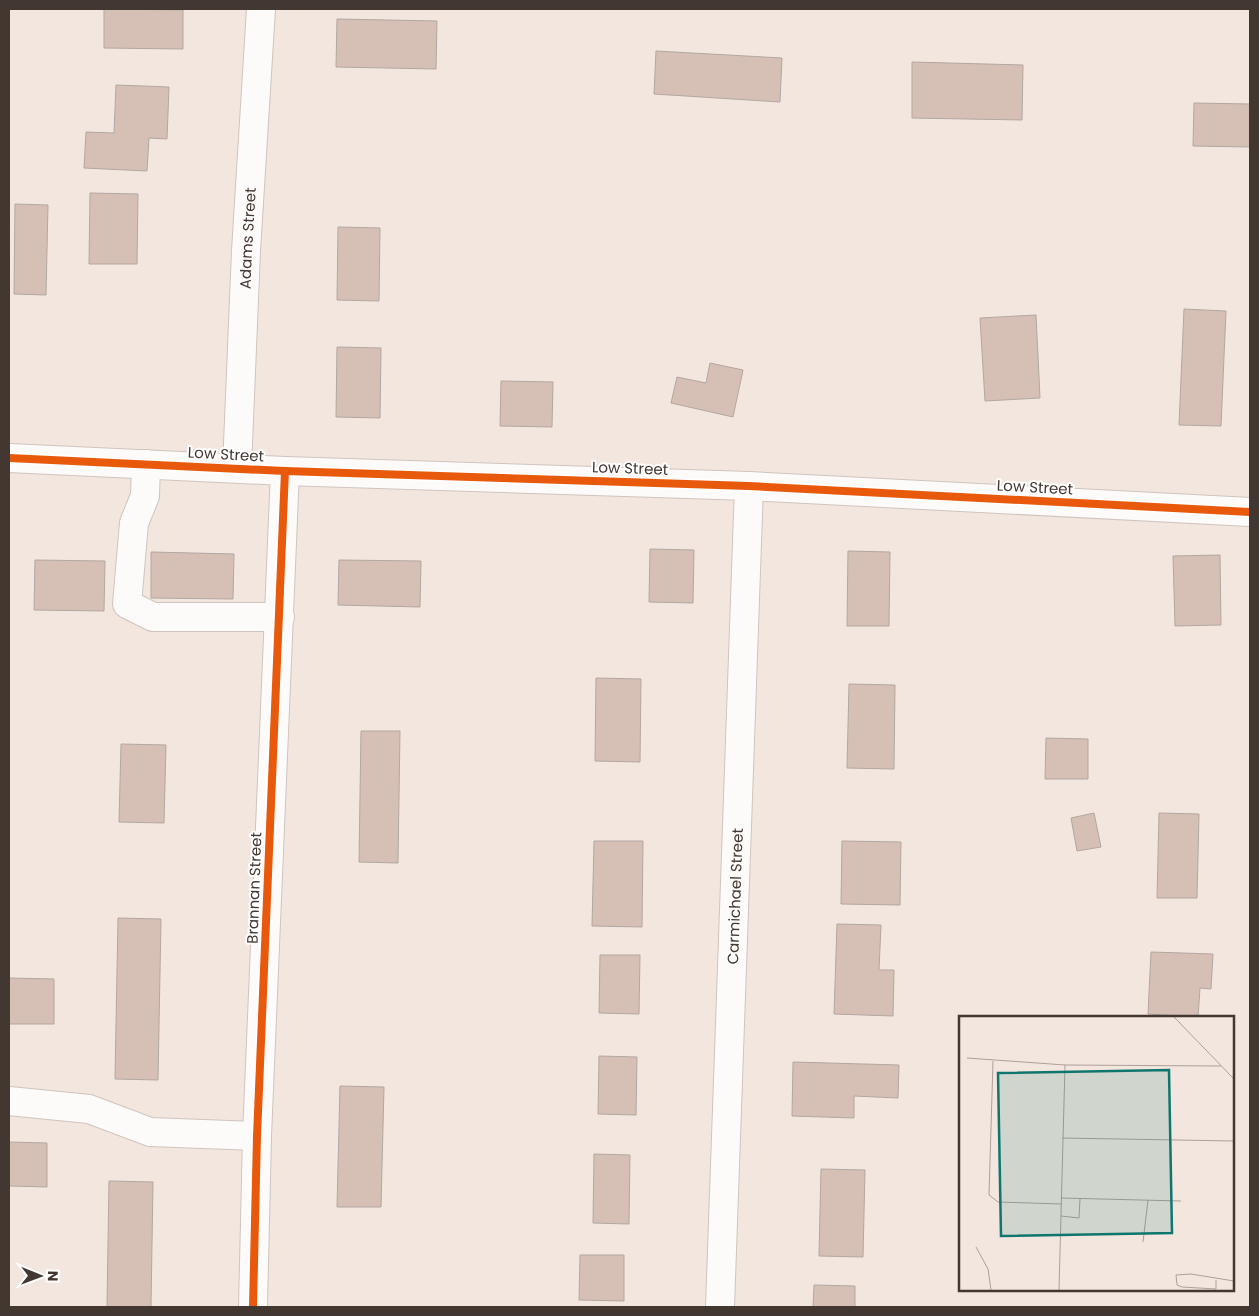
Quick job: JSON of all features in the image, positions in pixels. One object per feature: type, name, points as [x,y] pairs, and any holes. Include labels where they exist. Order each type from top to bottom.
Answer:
[{"type":"street","name":"Adams Street","points":[[237,468],[246,251],[261,9]]},
{"type":"street","name":"Low Street","points":[[9,458],[285,471],[749,486],[1250,512]]},
{"type":"street","points":[[146,464],[145,496],[134,523],[127,604],[154,617],[280,617]]},
{"type":"street","name":"Brannan Street","points":[[253,1307],[257,1136],[285,471]]},
{"type":"street","name":"Carmichael Street","points":[[720,1307],[749,486]]},
{"type":"street","points":[[9,1101],[89,1109],[150,1132],[257,1136]]},
{"type":"building","points":[[104,9],[183,10],[183,49],[104,48]]},
{"type":"building","points":[[337,19],[437,21],[436,69],[336,67]]},
{"type":"building","points":[[656,51],[782,58],[780,102],[654,94]]},
{"type":"building","points":[[912,62],[1023,65],[1022,120],[912,118]]},
{"type":"building","points":[[116,85],[169,87],[167,139],[149,138],[147,171],[84,168],[86,132],[114,133]]},
{"type":"building","points":[[1194,103],[1250,104],[1250,147],[1193,146]]},
{"type":"building","points":[[90,193],[138,194],[137,264],[89,264]]},
{"type":"building","points":[[15,204],[48,205],[46,295],[14,294]]},
{"type":"building","points":[[338,227],[380,228],[379,301],[337,300]]},
{"type":"building","points":[[1184,309],[1226,311],[1221,426],[1179,425]]},
{"type":"building","points":[[1036,315],[1040,398],[985,401],[980,318]]},
{"type":"building","points":[[337,347],[381,348],[380,418],[336,417]]},
{"type":"building","points":[[710,363],[743,370],[733,417],[671,403],[677,377],[706,383]]},
{"type":"building","points":[[501,381],[553,382],[552,427],[500,426]]},
{"type":"building","points":[[650,549],[694,550],[693,603],[649,602]]},
{"type":"building","points":[[848,551],[890,552],[889,626],[847,626]]},
{"type":"building","points":[[151,552],[234,554],[233,599],[151,598]]},
{"type":"building","points":[[1220,555],[1221,625],[1175,626],[1173,556]]},
{"type":"building","points":[[35,560],[105,561],[104,611],[34,610]]},
{"type":"building","points":[[339,560],[421,561],[420,607],[338,605]]},
{"type":"building","points":[[596,678],[641,679],[640,762],[595,761]]},
{"type":"building","points":[[849,684],[895,685],[894,769],[847,768]]},
{"type":"building","points":[[361,731],[400,731],[398,863],[359,862]]},
{"type":"building","points":[[1046,738],[1088,739],[1088,779],[1045,779]]},
{"type":"building","points":[[121,744],[166,745],[164,823],[119,822]]},
{"type":"building","points":[[1094,813],[1101,847],[1077,851],[1071,818]]},
{"type":"building","points":[[1159,813],[1199,814],[1197,898],[1157,898]]},
{"type":"building","points":[[594,841],[643,841],[642,927],[592,926]]},
{"type":"building","points":[[842,841],[901,842],[900,905],[841,904]]},
{"type":"building","points":[[118,918],[161,919],[158,1080],[115,1079]]},
{"type":"building","points":[[837,924],[881,925],[879,970],[894,970],[893,1016],[834,1014]]},
{"type":"building","points":[[1151,952],[1213,954],[1211,989],[1200,988],[1198,1016],[1148,1014]]},
{"type":"building","points":[[600,955],[640,955],[639,1014],[599,1013]]},
{"type":"building","points":[[9,978],[54,979],[54,1024],[9,1024]]},
{"type":"building","points":[[599,1056],[637,1057],[636,1115],[598,1114]]},
{"type":"building","points":[[793,1062],[899,1065],[898,1098],[854,1096],[854,1118],[792,1116]]},
{"type":"building","points":[[340,1086],[384,1087],[381,1207],[337,1207]]},
{"type":"building","points":[[9,1142],[47,1143],[47,1187],[9,1186]]},
{"type":"building","points":[[594,1154],[630,1155],[629,1224],[593,1223]]},
{"type":"building","points":[[821,1169],[865,1170],[863,1257],[819,1256]]},
{"type":"building","points":[[109,1181],[153,1182],[151,1307],[107,1307]]},
{"type":"building","points":[[580,1255],[624,1255],[624,1301],[579,1300]]},
{"type":"building","points":[[814,1285],[855,1286],[855,1307],[813,1307]]},
{"type":"cycle path","points":[[9,458],[285,471],[749,486],[1250,512]]},
{"type":"cycle path","points":[[253,1307],[257,1136],[285,471]]}]
